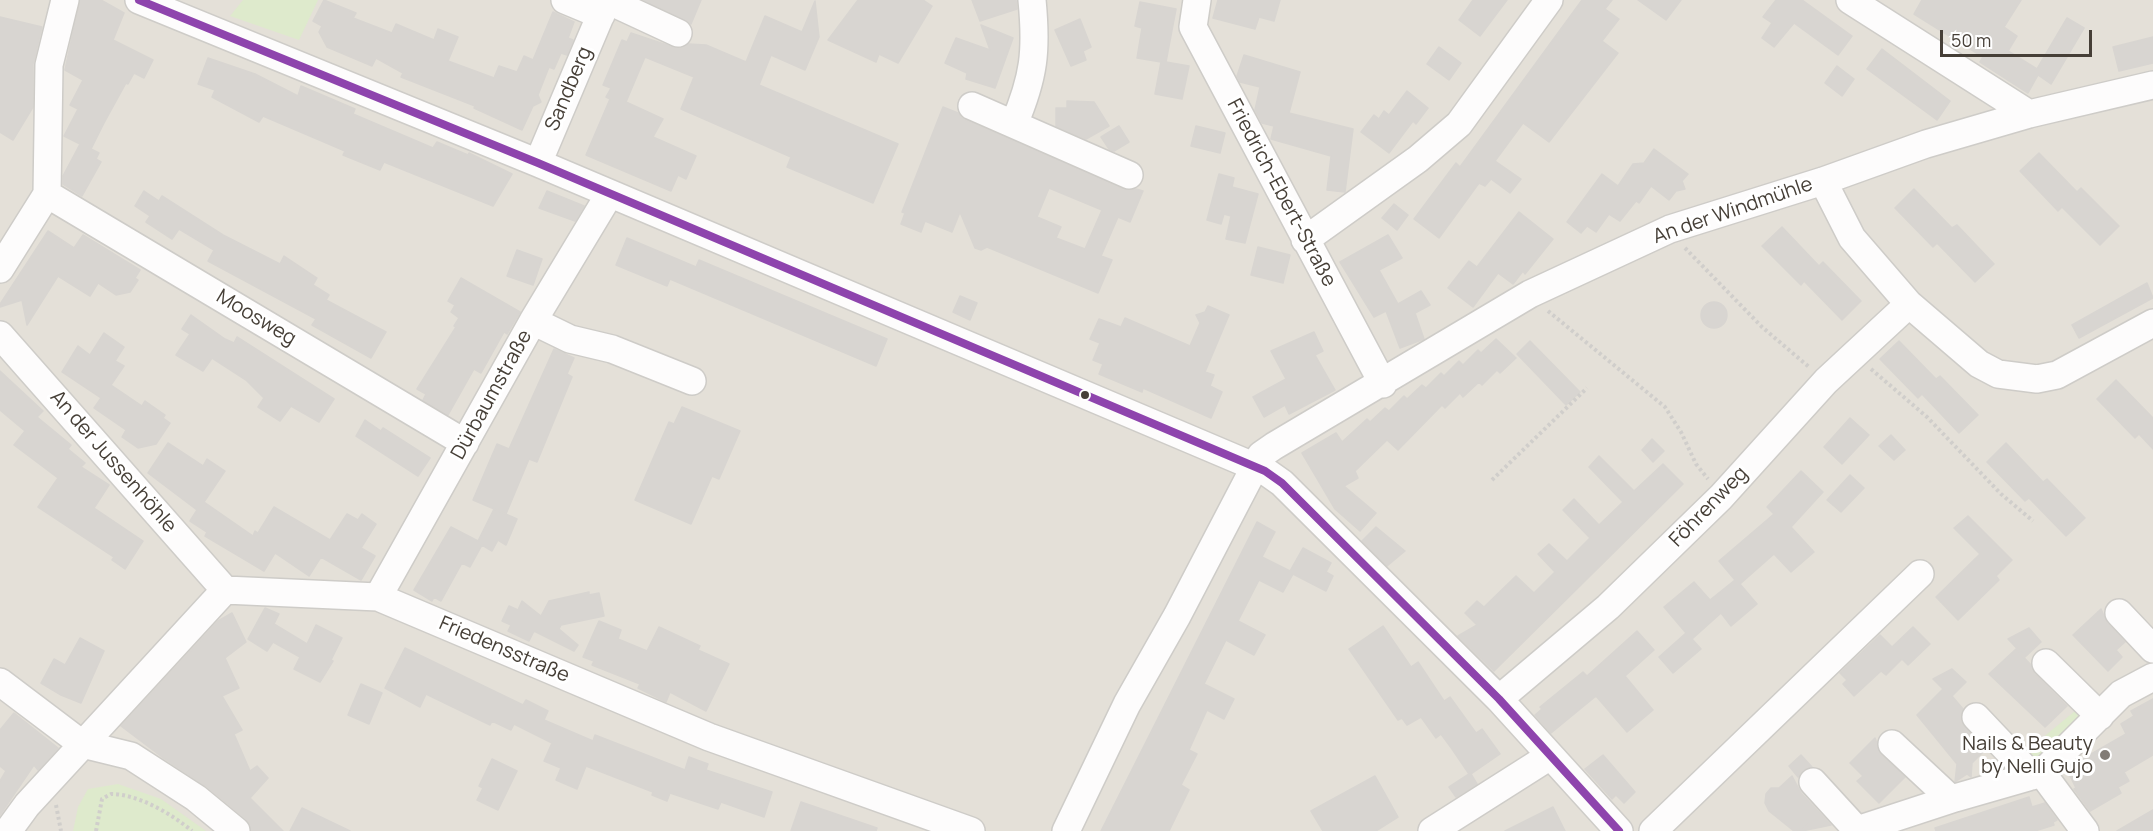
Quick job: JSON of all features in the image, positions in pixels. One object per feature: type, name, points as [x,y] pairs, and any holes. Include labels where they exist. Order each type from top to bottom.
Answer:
[{"type":"street","points":[[0,269],[47,194],[49,65],[65,0]]},
{"type":"street","points":[[139,0],[538,163],[1255,467],[1282,483],[1499,699],[1619,831]]},
{"type":"street","points":[[565,0],[605,5],[678,33]]},
{"type":"street","points":[[1014,124],[1030,82],[1034,62],[1032,0]]},
{"type":"street","name":"Friedrich-Ebert-Straße","points":[[1197,0],[1193,27],[1383,384]]},
{"type":"street","points":[[1305,240],[1418,159],[1459,124],[1549,0]]},
{"type":"street","points":[[1850,0],[2029,114]]},
{"type":"street","name":"Sandberg","points":[[538,163],[605,5]]},
{"type":"street","name":"An der Windmühle","points":[[1066,831],[1127,704],[1177,616],[1261,455],[1274,446],[1383,384],[1530,294],[1670,230],[1822,181],[1926,144],[2029,114],[2153,85]]},
{"type":"street","points":[[972,106],[1129,175]]},
{"type":"street","points":[[1822,181],[1852,238],[1909,304],[1979,364],[1998,374],[2037,379],[2057,375],[2153,323]]},
{"type":"street","name":"Moosweg","points":[[47,194],[465,443]]},
{"type":"street","name":"Dürbaumstraße","points":[[378,597],[534,321],[609,195]]},
{"type":"street","name":"Föhrenweg","points":[[1499,699],[1608,607],[1721,497],[1826,381],[1909,304]]},
{"type":"street","points":[[534,321],[570,339],[612,349],[692,381]]},
{"type":"street","name":"An der Jussenhöhle","points":[[0,335],[225,590]]},
{"type":"street","points":[[1653,831],[1920,574]]},
{"type":"street","points":[[8,831],[82,744],[225,590]]},
{"type":"street","name":"Friedensstraße","points":[[225,590],[378,597],[709,737],[971,831]]},
{"type":"street","points":[[2119,613],[2153,649]]},
{"type":"street","points":[[2046,663],[2100,716]]},
{"type":"street","points":[[1813,782],[1857,830],[1951,799],[2038,775],[2121,694],[2153,677]]},
{"type":"street","points":[[0,682],[82,744],[131,756],[196,798],[236,831]]},
{"type":"street","points":[[1976,717],[2038,775],[2085,831]]},
{"type":"street","points":[[1892,744],[1951,799]]},
{"type":"street","points":[[1432,831],[1550,756]]},
{"type":"path","points":[[1670,230],[1689,254],[1762,327],[1826,381]]},
{"type":"path","points":[[1530,294],[1665,407],[1682,432],[1696,464],[1721,497]]},
{"type":"path","points":[[1856,353],[1888,386],[1928,417],[2001,494],[2033,521]]},
{"type":"path","points":[[1492,480],[1587,388]]},
{"type":"path","points":[[96,831],[102,799],[111,794],[126,796],[169,814],[192,831]]},
{"type":"shaded area","points":[[0,0],[2153,0],[2153,831],[0,831]]},
{"type":"green space","points":[[243,0],[318,0],[299,40],[230,16]]},
{"type":"green space","points":[[2075,711],[2085,719],[2035,764],[2024,753]]},
{"type":"green space","points":[[118,784],[161,799],[206,831],[73,831],[78,807],[88,789]]},
{"type":"building","points":[[80,0],[101,0],[124,13],[113,40],[153,60],[144,78],[134,73],[128,84],[126,83],[104,123],[91,149],[99,153],[96,159],[101,162],[82,196],[63,184],[63,176],[80,144],[64,136],[78,109],[70,105],[83,80],[65,70]]},
{"type":"building","points":[[324,0],[356,13],[353,18],[392,33],[396,24],[434,40],[438,29],[458,37],[448,61],[494,78],[499,66],[517,72],[524,56],[533,60],[553,12],[574,22],[568,38],[573,40],[567,55],[561,53],[554,69],[549,67],[538,95],[541,102],[533,106],[522,130],[474,108],[475,106],[401,77],[403,73],[376,58],[372,66],[327,47],[319,32],[322,26],[313,21]]},
{"type":"building","points":[[644,0],[701,0],[691,24]]},
{"type":"building","points":[[858,0],[923,0],[932,6],[898,63],[879,54],[876,62],[828,40]]},
{"type":"building","points":[[972,0],[1016,0],[1017,9],[980,21]]},
{"type":"building","points":[[1218,0],[1280,0],[1274,21],[1259,17],[1255,29],[1213,18]]},
{"type":"building","points":[[1473,0],[1507,0],[1480,36],[1459,20]]},
{"type":"building","points":[[1582,0],[1612,0],[1605,9],[1619,19],[1602,41],[1618,53],[1549,142],[1523,123],[1495,161],[1521,179],[1510,193],[1491,179],[1485,186],[1479,183],[1439,238],[1414,219],[1456,163],[1460,167]]},
{"type":"building","points":[[1638,0],[1681,0],[1666,20]]},
{"type":"building","points":[[1776,0],[1802,0],[1852,36],[1838,55],[1794,23],[1774,47],[1762,38],[1772,23],[1763,17]]},
{"type":"building","points":[[1922,0],[2021,0],[2004,27],[2017,36],[2008,51],[2037,69],[2067,18],[2084,28],[2051,84],[2038,75],[2028,93],[1980,62],[1983,57],[1914,14]]},
{"type":"building","points":[[815,1],[819,37],[805,70],[771,55],[759,85],[898,144],[873,203],[787,167],[791,157],[681,109],[694,77],[645,57],[626,102],[663,119],[653,137],[696,156],[686,179],[678,175],[671,191],[586,155],[610,99],[606,97],[611,88],[603,85],[622,40],[627,42],[631,33],[679,49],[688,44],[706,45],[746,62],[765,16],[802,32]]},
{"type":"building","points":[[1140,2],[1176,9],[1166,62],[1189,66],[1182,99],[1155,94],[1161,62],[1137,58],[1142,28],[1135,26]]},
{"type":"building","points":[[0,17],[42,27],[33,64],[33,107],[13,140],[0,132]]},
{"type":"building","points":[[1080,19],[1091,47],[1083,51],[1086,60],[1071,66],[1055,30]]},
{"type":"building","points":[[981,25],[1013,38],[995,88],[966,79],[967,73],[945,63],[956,38],[990,50]]},
{"type":"building","points":[[2153,37],[2153,63],[2119,71],[2113,47]]},
{"type":"building","points":[[1439,47],[1461,63],[1449,80],[1427,64]]},
{"type":"building","points":[[1882,49],[1950,101],[1937,120],[1867,69]]},
{"type":"building","points":[[1244,55],[1300,72],[1289,113],[1353,129],[1345,192],[1327,190],[1331,156],[1271,139],[1274,126],[1262,123],[1255,110],[1260,87],[1240,82],[1237,76]]},
{"type":"building","points":[[208,58],[255,74],[298,96],[301,86],[355,109],[353,114],[433,148],[437,142],[468,155],[469,153],[512,174],[493,206],[384,162],[380,170],[343,155],[345,151],[263,116],[259,122],[212,97],[215,90],[198,84]]},
{"type":"building","points":[[1837,66],[1854,79],[1842,96],[1825,83]]},
{"type":"building","points":[[1407,91],[1428,108],[1416,124],[1413,121],[1389,153],[1361,132],[1374,115],[1379,119],[1384,111],[1389,115]]},
{"type":"building","points":[[1067,101],[1094,102],[1109,126],[1086,139],[1056,126],[1056,108],[1067,108]]},
{"type":"building","points":[[943,107],[958,113],[966,120],[1123,189],[1143,191],[1130,222],[1118,217],[1101,256],[1112,260],[1098,293],[987,247],[981,250],[975,248],[960,212],[952,232],[925,221],[921,232],[901,224],[905,213],[902,212]],"holes":[[[1049,188],[1102,210],[1085,249],[1056,238],[1061,227],[1037,217]]]},
{"type":"building","points":[[1119,126],[1129,142],[1114,151],[1109,149],[1101,137]]},
{"type":"building","points":[[1196,126],[1225,133],[1220,153],[1191,146]]},
{"type":"building","points":[[1654,149],[1688,174],[1682,181],[1685,189],[1676,191],[1669,200],[1651,186],[1639,203],[1636,201],[1620,221],[1609,214],[1596,232],[1587,226],[1581,233],[1567,222],[1602,174],[1618,186],[1633,164],[1644,163]]},
{"type":"building","points":[[2039,153],[2077,192],[2081,188],[2119,226],[2100,245],[2062,207],[2058,211],[2020,171]]},
{"type":"building","points":[[1219,174],[1234,178],[1232,187],[1258,194],[1245,243],[1226,239],[1231,216],[1224,214],[1221,224],[1207,220]]},
{"type":"building","points":[[1914,189],[1952,228],[1957,225],[1994,264],[1975,282],[1937,243],[1933,247],[1895,208]]},
{"type":"building","points":[[144,191],[159,201],[162,196],[223,235],[280,264],[284,256],[317,278],[313,285],[329,295],[326,300],[386,332],[371,358],[312,325],[316,319],[208,261],[214,250],[179,229],[172,239],[146,222],[150,216],[135,206]]},
{"type":"building","points":[[547,191],[584,206],[575,221],[539,208]]},
{"type":"building","points":[[1394,204],[1408,215],[1397,230],[1382,218]]},
{"type":"building","points":[[1519,212],[1553,239],[1525,274],[1523,271],[1513,284],[1498,273],[1473,307],[1448,288],[1469,261],[1477,267]]},
{"type":"building","points":[[1782,227],[1819,266],[1823,262],[1861,301],[1842,320],[1804,281],[1801,285],[1762,246]]},
{"type":"building","points":[[48,231],[74,248],[83,235],[140,270],[135,278],[138,280],[130,292],[116,295],[98,283],[90,296],[58,276],[27,325],[22,300],[0,307],[0,304]]},
{"type":"building","points":[[1388,235],[1402,258],[1379,270],[1398,304],[1421,291],[1430,305],[1415,313],[1424,339],[1400,348],[1386,311],[1374,317],[1340,262]]},
{"type":"building","points":[[627,238],[696,267],[699,260],[887,339],[876,366],[670,279],[667,286],[616,265]]},
{"type":"building","points":[[1258,247],[1290,255],[1283,283],[1251,275]]},
{"type":"building","points":[[517,250],[542,259],[533,285],[507,276]]},
{"type":"building","points":[[461,278],[520,312],[507,334],[504,332],[481,373],[474,369],[448,415],[423,400],[426,394],[417,389],[456,327],[454,326],[459,318],[451,312],[455,305],[448,301]]},
{"type":"building","points":[[2147,283],[2153,298],[2079,338],[2072,325]]},
{"type":"building","points":[[960,296],[977,303],[970,320],[953,312]]},
{"type":"building","points":[[1714,302],[1723,306],[1727,315],[1723,324],[1714,328],[1705,324],[1701,315],[1705,306]]},
{"type":"building","points":[[1208,306],[1229,315],[1205,372],[1214,375],[1210,386],[1222,392],[1211,418],[1143,388],[1142,392],[1099,374],[1103,364],[1093,360],[1100,343],[1090,339],[1099,319],[1121,327],[1125,318],[1190,346],[1200,323],[1196,315],[1205,312]]},
{"type":"building","points":[[191,315],[225,339],[234,343],[237,337],[334,399],[319,422],[291,406],[280,421],[258,407],[264,398],[246,380],[212,358],[203,371],[176,355],[190,334],[182,329]]},
{"type":"building","points":[[1314,332],[1323,351],[1315,355],[1335,390],[1289,414],[1285,405],[1264,417],[1253,397],[1286,379],[1271,351]]},
{"type":"building","points":[[104,333],[124,347],[115,361],[124,366],[111,385],[142,406],[145,401],[165,415],[163,418],[170,423],[156,444],[138,448],[122,437],[126,430],[94,408],[101,398],[62,372],[78,346],[90,355]]},
{"type":"building","points":[[1496,339],[1516,358],[1500,373],[1497,370],[1482,385],[1479,382],[1463,397],[1460,393],[1445,408],[1442,405],[1398,450],[1387,440],[1355,471],[1358,478],[1344,486],[1376,513],[1360,531],[1335,509],[1302,453],[1336,433],[1342,442],[1367,419],[1370,422],[1385,408],[1389,411],[1404,396],[1407,399],[1422,385],[1426,388],[1441,373],[1444,376],[1459,361],[1463,365],[1478,350],[1481,353]]},
{"type":"building","points":[[1530,341],[1580,392],[1566,405],[1517,354]]},
{"type":"building","points":[[1899,341],[1936,379],[1940,376],[1978,415],[1959,433],[1922,394],[1918,398],[1880,359]]},
{"type":"building","points":[[554,349],[574,358],[567,374],[572,377],[537,462],[529,459],[506,514],[473,500],[497,444],[509,449]]},
{"type":"building","points":[[0,371],[43,411],[37,417],[71,445],[68,449],[85,463],[81,467],[109,485],[94,508],[143,541],[125,569],[112,560],[114,557],[38,507],[58,478],[14,445],[25,431],[0,410]]},
{"type":"building","points":[[2116,380],[2153,418],[2153,449],[2139,434],[2135,438],[2097,399]]},
{"type":"building","points":[[682,407],[740,431],[719,479],[712,476],[691,524],[635,500],[669,422],[674,424]]},
{"type":"building","points":[[1850,418],[1869,435],[1842,464],[1824,447]]},
{"type":"building","points":[[365,420],[381,431],[383,428],[430,458],[418,476],[356,436]]},
{"type":"building","points":[[1891,435],[1905,450],[1894,460],[1879,446]]},
{"type":"building","points":[[1652,439],[1664,451],[1653,462],[1642,450]]},
{"type":"building","points":[[168,443],[203,466],[207,459],[225,471],[204,502],[253,536],[255,531],[258,533],[274,507],[330,540],[347,514],[358,520],[362,514],[376,524],[361,548],[375,556],[361,580],[321,557],[309,576],[275,553],[264,571],[205,536],[207,532],[190,521],[197,510],[148,473]]},
{"type":"building","points":[[2006,443],[2043,482],[2047,479],[2085,518],[2066,536],[2029,498],[2025,501],[1987,462]]},
{"type":"building","points":[[1599,456],[1634,491],[1663,464],[1683,484],[1494,671],[1458,636],[1477,625],[1465,613],[1477,601],[1484,607],[1516,576],[1534,593],[1555,572],[1538,554],[1549,544],[1567,561],[1590,538],[1563,510],[1574,499],[1599,525],[1623,502],[1589,467]]},
{"type":"building","points":[[1801,471],[1823,492],[1791,527],[1814,552],[1791,572],[1774,554],[1740,584],[1757,604],[1731,626],[1721,613],[1692,639],[1701,649],[1673,673],[1659,657],[1686,633],[1664,607],[1694,582],[1710,600],[1735,580],[1719,561],[1774,514],[1767,507]]},
{"type":"building","points":[[1850,475],[1864,488],[1841,512],[1827,500]]},
{"type":"building","points":[[494,509],[517,519],[506,545],[498,540],[492,551],[482,545],[470,567],[462,563],[441,601],[434,597],[432,601],[414,590],[451,527],[478,541]]},
{"type":"building","points":[[1968,516],[2012,560],[1996,576],[1999,580],[1958,620],[1936,597],[1980,554],[1954,528]]},
{"type":"building","points":[[1257,522],[1275,532],[1262,557],[1290,571],[1303,548],[1331,563],[1326,572],[1333,576],[1326,591],[1293,574],[1283,592],[1259,580],[1238,621],[1265,635],[1254,655],[1226,640],[1204,684],[1234,699],[1224,719],[1207,710],[1189,750],[1197,754],[1181,785],[1189,790],[1169,831],[1101,831]]},
{"type":"building","points":[[1376,527],[1405,551],[1387,566],[1362,541]]},
{"type":"building","points":[[589,592],[589,595],[599,593],[604,616],[561,625],[559,629],[578,645],[574,651],[534,631],[529,641],[508,631],[511,625],[502,621],[509,606],[518,610],[522,601],[541,616],[549,601]]},
{"type":"building","points":[[265,608],[279,614],[274,624],[307,644],[316,625],[342,638],[331,660],[333,661],[320,682],[294,669],[300,657],[273,642],[267,651],[248,639]]},
{"type":"building","points":[[2101,609],[2107,623],[2125,642],[2116,650],[2122,657],[2108,671],[2073,635]]},
{"type":"building","points":[[232,613],[246,642],[225,658],[239,688],[222,696],[242,730],[234,734],[250,771],[257,766],[268,778],[250,798],[283,831],[251,831],[246,819],[206,786],[121,726],[218,621]]},
{"type":"building","points":[[599,621],[621,630],[618,639],[647,651],[659,627],[700,646],[698,650],[729,664],[706,711],[670,692],[666,702],[638,688],[640,684],[592,665],[594,661],[583,657]]},
{"type":"building","points":[[1383,626],[1411,667],[1418,662],[1444,701],[1450,697],[1476,733],[1482,729],[1500,754],[1471,774],[1477,784],[1456,797],[1449,787],[1469,774],[1452,749],[1441,734],[1436,738],[1421,717],[1407,725],[1402,718],[1398,720],[1349,649]]},
{"type":"building","points":[[1913,627],[1930,644],[1908,665],[1902,659],[1886,675],[1881,671],[1854,696],[1843,684],[1847,680],[1840,673],[1880,635],[1892,647]]},
{"type":"building","points":[[2029,628],[2041,642],[2025,657],[2008,639]]},
{"type":"building","points":[[1637,631],[1654,650],[1625,676],[1653,710],[1627,732],[1596,696],[1551,733],[1535,715],[1542,709],[1540,707],[1583,672],[1587,676]]},
{"type":"building","points":[[80,638],[104,651],[81,703],[41,683],[54,659],[65,665]]},
{"type":"building","points":[[405,648],[523,705],[526,700],[548,711],[544,720],[593,741],[595,735],[685,770],[689,757],[708,764],[706,770],[772,792],[764,817],[721,802],[718,809],[670,793],[667,801],[652,795],[653,792],[586,766],[577,789],[556,780],[561,768],[544,761],[552,743],[514,724],[511,730],[492,721],[490,725],[426,694],[420,707],[385,688]]},
{"type":"building","points":[[2016,649],[2031,665],[2035,674],[2067,706],[2045,727],[1989,674]]},
{"type":"building","points":[[1952,669],[1966,682],[1952,696],[1963,709],[1961,721],[1985,750],[1972,763],[1971,777],[1967,774],[1955,782],[1957,764],[1917,715],[1943,689],[1933,679]]},
{"type":"building","points":[[361,684],[382,693],[369,724],[348,715]]},
{"type":"building","points":[[2153,699],[2153,755],[2124,772],[2129,781],[2118,787],[2121,793],[2090,811],[2074,789],[2076,788],[2069,774],[2082,767],[2079,761],[2126,734],[2121,724],[2134,716],[2131,711]]},
{"type":"building","points":[[14,713],[58,748],[38,770],[34,765],[0,815],[0,781],[6,771],[0,766],[0,730]]},
{"type":"building","points":[[1875,738],[1881,755],[1905,777],[1879,803],[1857,781],[1863,776],[1850,763]]},
{"type":"building","points":[[1603,755],[1635,792],[1624,803],[1616,795],[1612,799],[1585,769]]},
{"type":"building","points":[[1801,755],[1812,767],[1803,770],[1798,777],[1789,766]]},
{"type":"building","points":[[492,759],[517,771],[498,810],[477,800],[483,788],[479,786]]},
{"type":"building","points":[[1375,776],[1398,817],[1376,831],[1323,831],[1311,811]]},
{"type":"building","points":[[1792,776],[1801,793],[1831,825],[1802,831],[1809,823],[1801,831],[1794,831],[1769,811],[1765,803],[1766,794],[1771,788],[1779,788]]},
{"type":"building","points":[[2029,797],[2032,807],[2045,803],[2057,820],[2053,822],[2054,825],[2035,831],[1936,831],[1935,828]]},
{"type":"building","points":[[801,802],[877,828],[876,831],[791,831]]},
{"type":"building","points":[[1553,807],[1565,831],[1505,831]]},
{"type":"building","points":[[302,808],[350,831],[290,831]]},
{"type":"building","points":[[2153,810],[2153,831],[2117,831]]},
{"type":"transit line","points":[[139,0],[538,163],[1265,471],[1282,483],[1499,699],[1619,831]]},
{"type":"place","name":"Nails & Beauty by Nelli Gujo","points":[[2105,755]]}]
